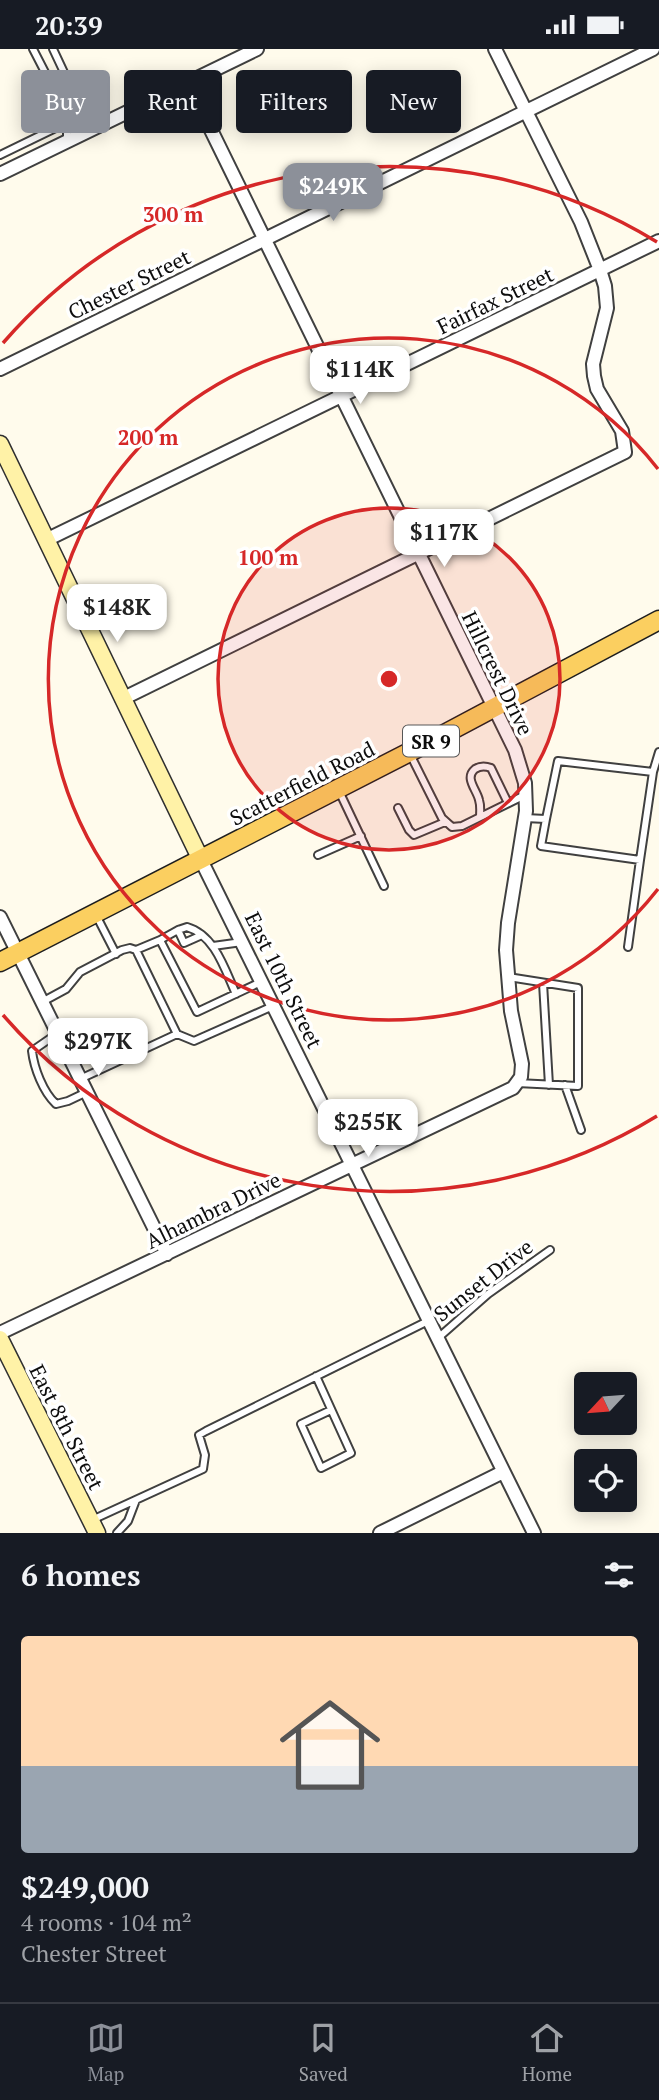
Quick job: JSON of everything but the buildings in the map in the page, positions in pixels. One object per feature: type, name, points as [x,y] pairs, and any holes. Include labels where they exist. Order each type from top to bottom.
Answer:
[{"type":"main road","name":"Scatterfield Road","points":[[0,963],[410,753],[659,620]]},
{"type":"street","points":[[214,70],[257,49]]},
{"type":"street","points":[[122,698],[625,452],[622,431],[597,389],[594,376],[593,363],[607,308],[600,270],[581,222],[495,49]]},
{"type":"street","name":"Chester Street","points":[[0,369],[653,49]]},
{"type":"street","points":[[0,174],[83,133]]},
{"type":"street","name":"Hillcrest Drive","points":[[213,133],[522,767],[526,818],[508,923],[508,977],[522,1064],[517,1083]]},
{"type":"street","name":"Fairfax Street","points":[[46,540],[659,241]]},
{"type":"street","name":"East 10th Street","points":[[0,445],[201,860],[534,1533]]},
{"type":"street","points":[[0,917],[167,1254]]},
{"type":"street","name":"Alhambra Drive","points":[[0,1333],[513,1088],[517,1083]]},
{"type":"street","name":"East 8th Street","points":[[0,1339],[93,1527]]},
{"type":"street","points":[[380,1533],[503,1472]]},
{"type":"lane","points":[[33,49],[44,70]]},
{"type":"lane","points":[[52,49],[62,70]]},
{"type":"lane","points":[[0,155],[45,133]]},
{"type":"lane","points":[[67,133],[67,141]]},
{"type":"lane","points":[[628,947],[653,772],[659,752]]},
{"type":"lane","points":[[410,753],[445,822],[457,828],[526,795]]},
{"type":"lane","points":[[640,860],[541,846],[558,761],[653,772]]},
{"type":"lane","points":[[480,817],[480,802],[471,779],[476,769],[485,766],[491,768],[508,803]]},
{"type":"lane","points":[[339,789],[384,885]]},
{"type":"lane","points":[[398,808],[409,831],[414,835],[445,822]]},
{"type":"lane","points":[[526,818],[546,819]]},
{"type":"lane","points":[[318,855],[361,836]]},
{"type":"lane","points":[[96,914],[116,954]]},
{"type":"lane","points":[[42,1002],[66,989],[80,972],[130,948],[136,950],[187,927],[195,929],[214,946],[236,994]]},
{"type":"lane","points":[[178,930],[184,943],[202,935]]},
{"type":"lane","points":[[160,940],[197,1012],[261,982]]},
{"type":"lane","points":[[214,946],[242,942]]},
{"type":"lane","points":[[136,950],[177,1034],[194,1041],[273,1006]]},
{"type":"lane","points":[[508,977],[578,988],[578,1086],[517,1083]]},
{"type":"lane","points":[[542,983],[549,1085]]},
{"type":"lane","points":[[58,1033],[32,1051],[46,1091],[56,1104],[87,1092]]},
{"type":"lane","points":[[80,1079],[177,1034]]},
{"type":"lane","points":[[565,1086],[582,1130]]},
{"type":"lane","name":"Sunset Drive","points":[[438,1338],[488,1293],[550,1251]]},
{"type":"lane","points":[[93,1527],[136,1500],[203,1469],[205,1455],[200,1435],[206,1431],[430,1320]]},
{"type":"lane","points":[[316,1376],[331,1409],[351,1453],[321,1468],[301,1424],[331,1409]]},
{"type":"lane","points":[[117,1533],[128,1521],[136,1500]]}]
